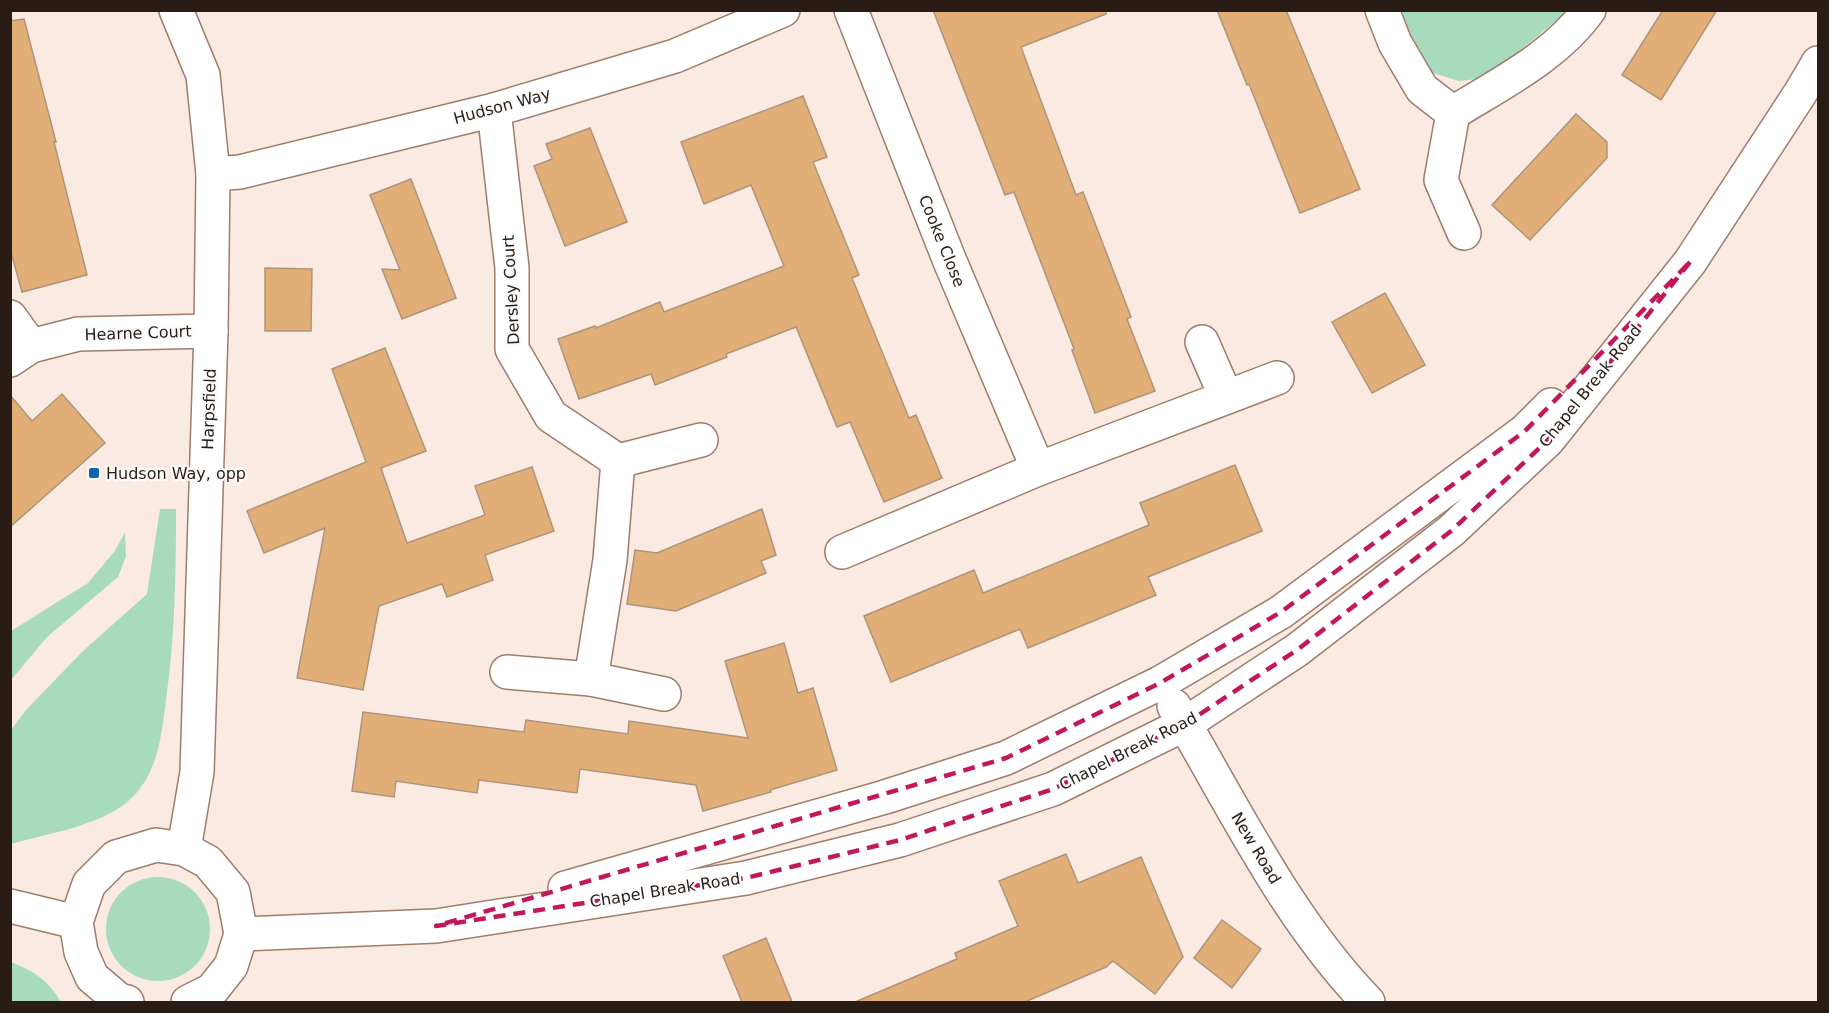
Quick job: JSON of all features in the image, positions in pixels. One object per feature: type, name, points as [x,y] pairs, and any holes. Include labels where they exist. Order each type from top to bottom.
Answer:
[{"type":"street","name":"Harpsfield","points":[[176,10],[203,75],[213,174],[211,331],[197,772],[184,849]]},
{"type":"street","name":"Hudson Way","points":[[213,174],[240,172],[494,110],[675,56],[783,10]]},
{"type":"street","name":"Cooke Close","points":[[851,10],[949,259],[1038,470]]},
{"type":"street","points":[[1382,10],[1395,43],[1422,89],[1453,112]]},
{"type":"street","points":[[1464,233],[1441,180],[1453,112],[1538,61],[1578,26],[1589,10]]},
{"type":"street","name":"Chapel Break Road","points":[[240,934],[436,926],[746,878],[900,840],[1053,789],[1185,724],[1297,650],[1450,531],[1548,440],[1690,262],[1818,63]]},
{"type":"street","name":"Dersley Court","points":[[494,110],[512,268],[512,349],[551,416],[618,461]]},
{"type":"street","name":"Chapel Break Road","points":[[436,926],[885,797],[1006,758],[1160,683],[1281,612],[1525,431],[1690,262]]},
{"type":"street","name":"Hearne Court","points":[[10,317],[21,353],[78,334],[211,331]]},
{"type":"street","points":[[1202,342],[1226,397]]},
{"type":"street","points":[[842,552],[1038,470],[1277,378]]},
{"type":"street","points":[[591,680],[610,560],[618,461],[701,440]]},
{"type":"street","points":[[507,672],[591,680],[664,694]]},
{"type":"street","name":"New Road","points":[[1160,683],[1284,894],[1320,948],[1368,1002]]},
{"type":"street","points":[[127,1002],[120,1000],[92,976],[81,952],[76,922],[89,884],[116,857],[156,845],[184,849],[208,862],[233,892],[240,934],[231,966],[212,990],[188,1002]]},
{"type":"street","points":[[10,906],[76,922]]},
{"type":"highlighted area","points":[[1690,262],[1548,440],[1451,531],[1297,650],[1185,724],[1053,789],[900,840],[746,878],[436,926],[1006,758],[1160,683],[1281,612],[1525,431]]},
{"type":"green space","points":[[1398,11],[1568,11],[1486,78],[1459,81],[1433,73],[1413,47]]},
{"type":"green space","points":[[160,509],[176,509],[176,557],[169,676],[158,751],[150,772],[131,798],[110,813],[83,825],[11,844],[11,730],[27,709],[83,651],[147,594]]},
{"type":"green space","points":[[125,533],[126,556],[118,577],[47,637],[11,680],[11,631],[88,583],[114,552]]},
{"type":"green space","points":[[158,877],[178,881],[187,886],[201,900],[206,909],[210,929],[206,949],[201,958],[187,972],[178,977],[158,981],[138,977],[129,972],[115,958],[110,949],[106,929],[110,909],[115,900],[129,886],[138,881]]},
{"type":"green space","points":[[11,962],[40,977],[51,987],[61,1002],[11,1002]]},
{"type":"building","points":[[933,10],[1106,10],[1106,14],[1021,47],[1076,195],[1083,192],[1131,317],[1127,319],[1155,391],[1095,413],[1072,350],[1074,349],[1014,192],[1005,195]]},
{"type":"building","points":[[1217,10],[1286,10],[1360,189],[1300,213]]},
{"type":"building","points":[[1663,10],[1717,10],[1661,100],[1622,75]]},
{"type":"building","points":[[24,19],[87,275],[22,292],[10,249],[10,21]]},
{"type":"building","points":[[803,96],[827,157],[813,162],[859,275],[852,278],[909,418],[916,415],[942,478],[884,502],[850,422],[837,427],[796,327],[655,385],[651,374],[579,399],[558,339],[595,326],[596,328],[660,302],[664,312],[784,266],[751,185],[704,204],[681,142]]},
{"type":"building","points":[[1576,114],[1607,142],[1607,158],[1530,240],[1492,205]]},
{"type":"building","points":[[590,128],[627,222],[565,246],[534,166],[552,159],[546,144]]},
{"type":"building","points":[[411,179],[456,298],[402,319],[382,269],[400,270],[370,195]]},
{"type":"building","points":[[265,268],[312,269],[311,331],[265,331]]},
{"type":"building","points":[[1385,293],[1425,365],[1372,393],[1332,322]]},
{"type":"building","points":[[385,348],[426,451],[381,468],[407,543],[485,515],[475,486],[532,467],[554,531],[485,555],[493,580],[447,597],[442,584],[379,606],[363,690],[297,678],[325,528],[264,553],[247,511],[366,462],[332,369]]},
{"type":"building","points":[[62,394],[105,443],[10,527],[10,395],[32,421]]},
{"type":"building","points":[[1235,465],[1262,531],[1148,577],[1156,595],[1028,648],[1020,629],[891,682],[864,616],[974,570],[983,593],[1149,525],[1140,503]]},
{"type":"building","points":[[762,509],[776,555],[761,561],[766,573],[676,611],[627,604],[635,550],[657,553]]},
{"type":"building","points":[[784,643],[798,693],[813,688],[837,770],[703,811],[696,785],[580,769],[577,793],[479,780],[477,793],[396,781],[394,797],[352,791],[363,712],[524,732],[526,720],[628,734],[629,721],[748,738],[725,661]]},
{"type":"building","points":[[1066,854],[1078,883],[1141,857],[1183,957],[1155,994],[1113,961],[1106,967],[1025,1002],[855,1002],[957,959],[955,953],[1018,926],[999,881]]},
{"type":"building","points":[[1222,920],[1261,949],[1232,988],[1194,958]]},
{"type":"building","points":[[766,938],[792,1002],[742,1002],[723,956]]},
{"type":"place","name":"Hudson Way, opp","points":[[94,473]]}]
